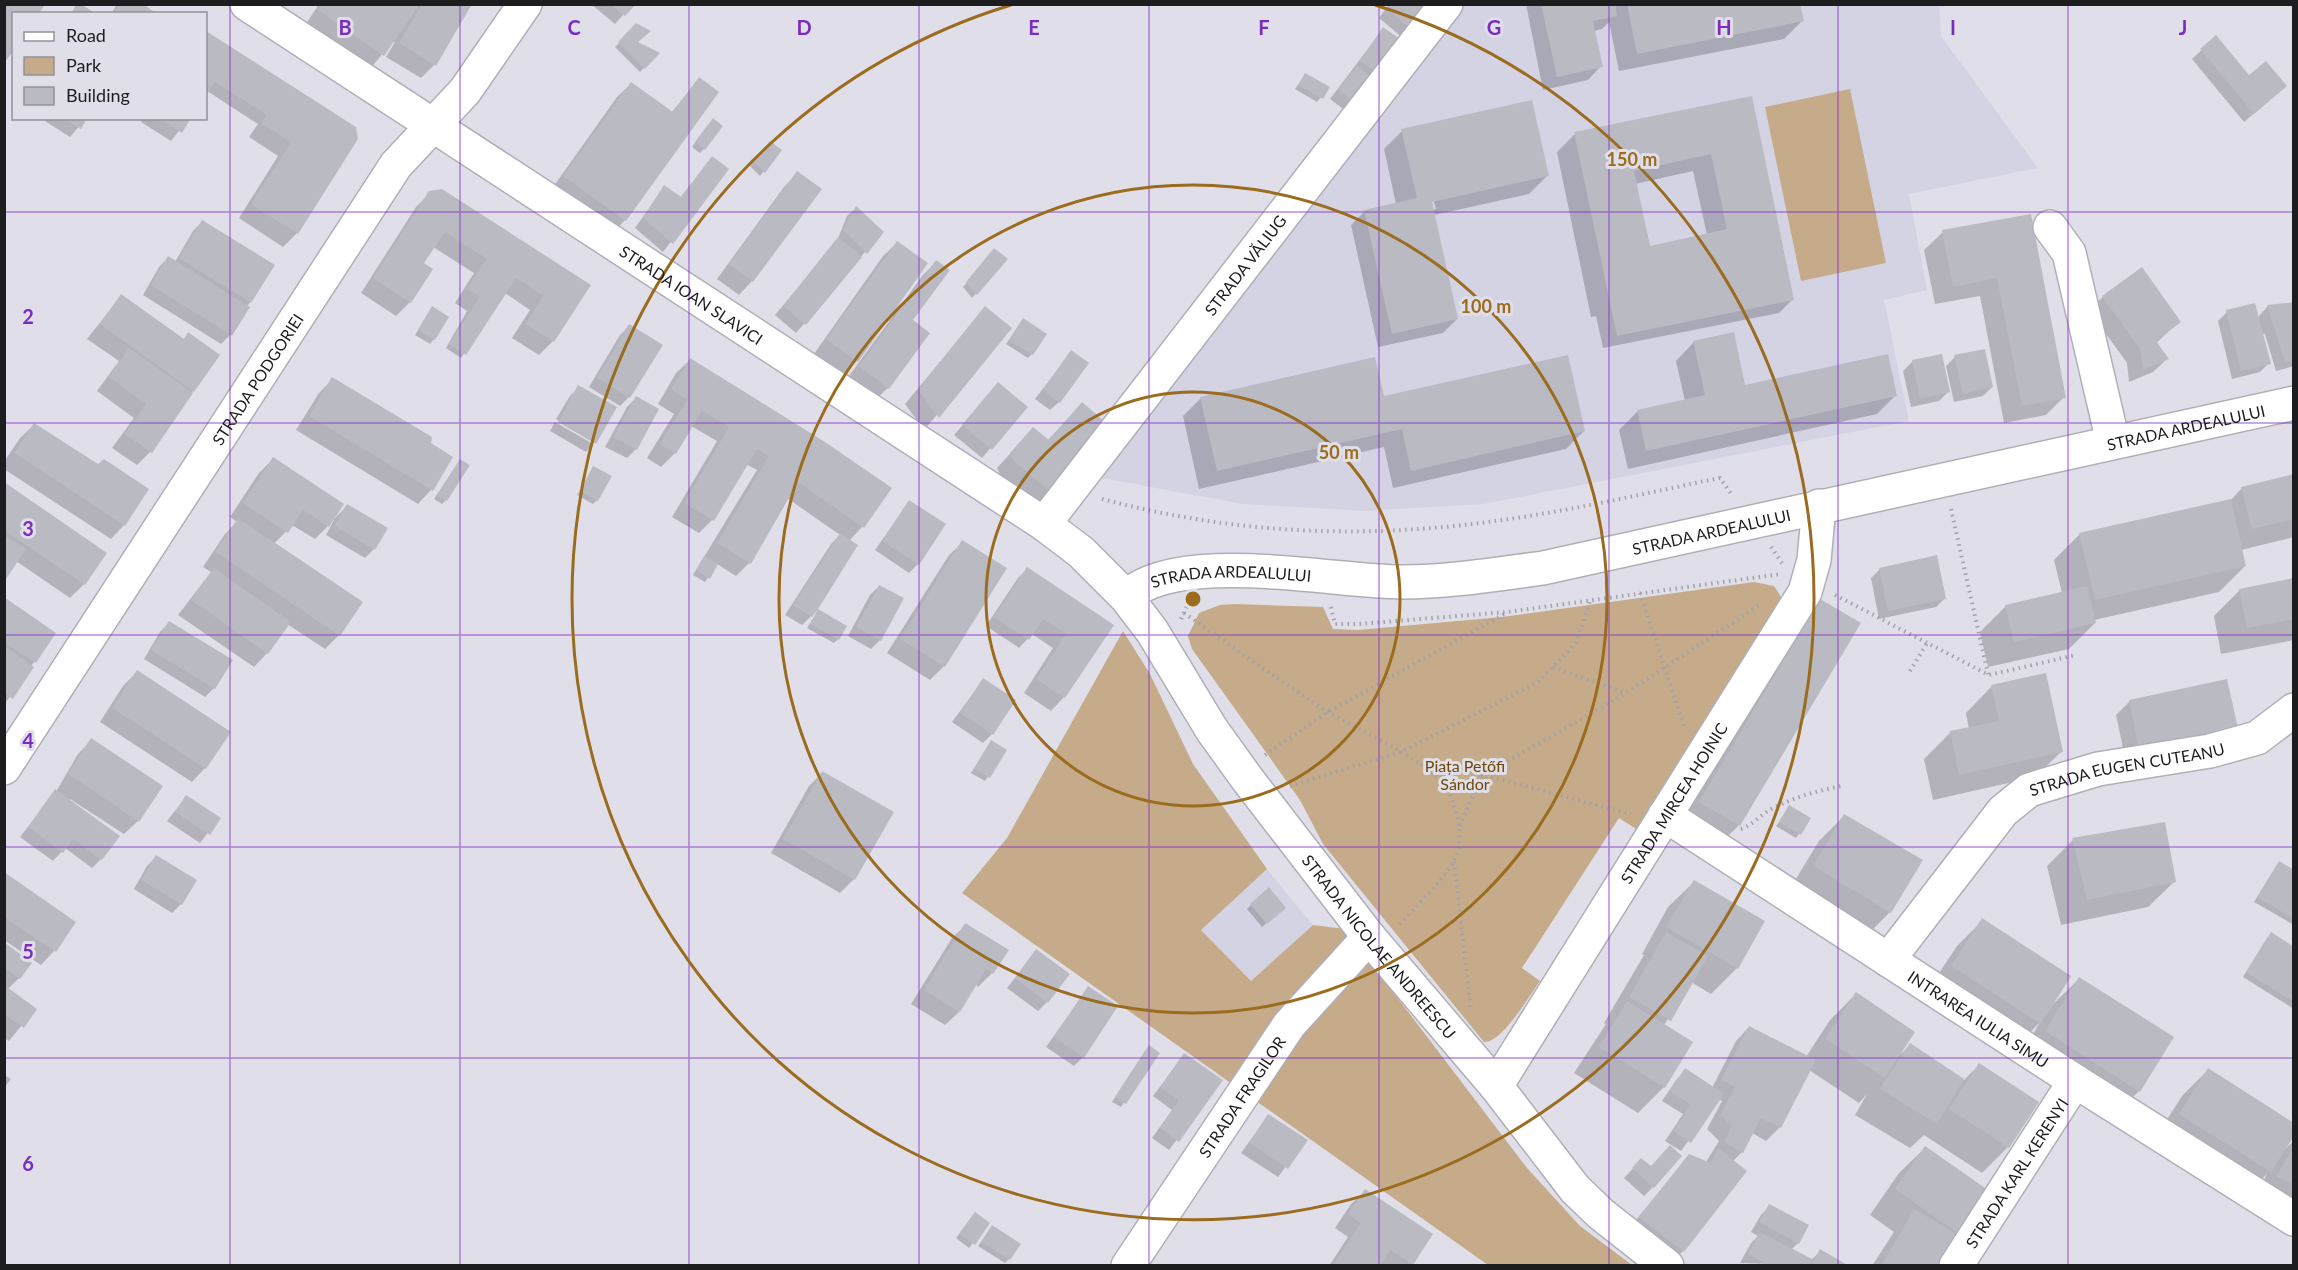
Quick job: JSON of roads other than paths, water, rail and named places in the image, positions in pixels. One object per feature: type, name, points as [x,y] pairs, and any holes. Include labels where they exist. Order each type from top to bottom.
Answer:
[{"type":"street","name":"STRADA IOAN SLAVICI","points":[[248,4],[431,126],[1044,524],[1081,552],[1125,597]]},
{"type":"street","name":"STRADA PODGORIEI","points":[[4,768],[396,165],[465,90],[525,4]]},
{"type":"street","name":"STRADA VĂLIUG","points":[[1044,524],[1446,4]]},
{"type":"street","points":[[2050,227],[2069,253],[2113,442]]},
{"type":"street","name":"STRADA ARDEALULUI","points":[[1125,597],[1136,587],[1160,577],[1183,572],[1229,572],[1403,582],[1543,568],[2294,403]]},
{"type":"street","name":"STRADA MIRCEA HOINIC","points":[[1496,1086],[1653,816],[1710,741],[1805,592],[1803,574],[1819,506]]},
{"type":"street","name":"STRADA NICOLAE ANDREESCU","points":[[1125,597],[1152,631],[1212,730],[1383,932],[1575,1189],[1601,1214],[1667,1266]]},
{"type":"street","name":"STRADA EUGEN CUTEANU","points":[[1888,960],[2003,811],[2029,790],[2098,769],[2210,751],[2257,738],[2294,710]]},
{"type":"street","name":"INTRAREA IULIA SIMU","points":[[1653,816],[1695,835],[2075,1081],[2294,1219]]},
{"type":"street","name":"STRADA FRAGILOR","points":[[1128,1266],[1289,1025],[1383,932]]},
{"type":"street","name":"STRADA KARL KERENYI","points":[[1956,1266],[2075,1081]]},
{"type":"park label","name":"Piața Petőfi Sándor","points":[[1465,774]]}]
